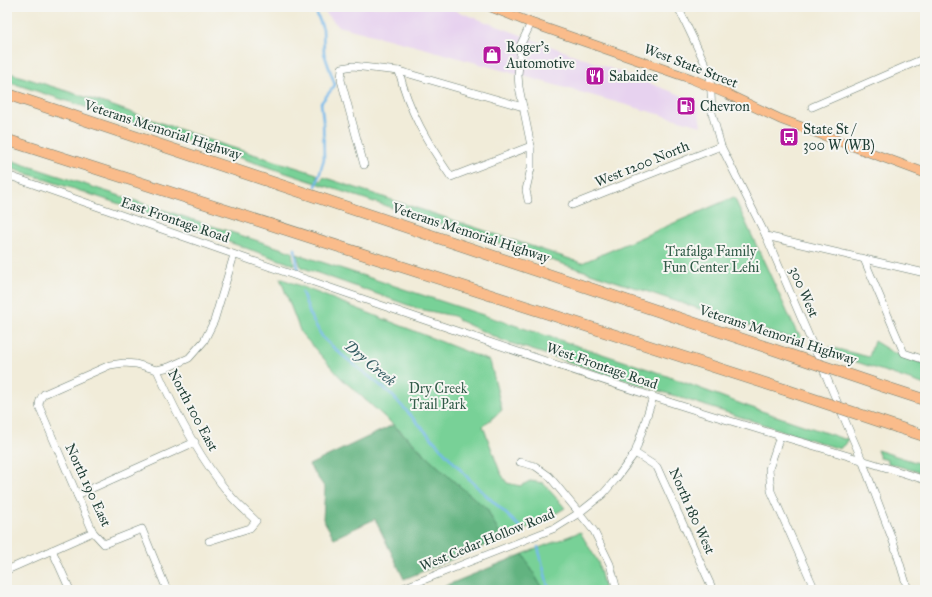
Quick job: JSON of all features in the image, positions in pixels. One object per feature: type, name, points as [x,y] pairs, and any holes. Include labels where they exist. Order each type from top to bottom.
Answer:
[{"type":"highway","name":"Veterans Memorial Highway","points":[[7,94],[925,400]]},
{"type":"highway","points":[[7,140],[925,436]]},
{"type":"main road","name":"West State Street","points":[[491,7],[531,23],[710,86],[780,119],[925,172]]},
{"type":"street","name":"300 West","points":[[678,7],[710,74],[712,113],[721,146],[766,236],[862,460],[894,544],[908,590]]},
{"type":"street","points":[[528,200],[526,190],[530,168],[531,146],[518,81],[521,44],[531,23]]},
{"type":"street","points":[[812,108],[925,58]]},
{"type":"street","points":[[364,165],[341,80],[342,68],[353,66],[399,71],[523,107]]},
{"type":"street","points":[[399,71],[404,91],[427,140],[452,177],[531,146]]},
{"type":"street","name":"West 1200 North","points":[[572,205],[721,146]]},
{"type":"street","name":"East Frontage Road","points":[[7,175],[234,255],[336,289]]},
{"type":"street","points":[[766,236],[925,273]]},
{"type":"street","name":"North 100 East","points":[[209,541],[250,528],[256,521],[230,496],[211,470],[173,407],[157,370],[169,367],[189,358],[204,341],[214,321],[234,255]]},
{"type":"street","points":[[864,259],[904,352],[925,360]]},
{"type":"street","name":"West Frontage Road","points":[[336,289],[652,397],[925,480]]},
{"type":"street","name":"North 190 East","points":[[157,370],[136,364],[124,363],[110,365],[44,394],[40,399],[38,406],[93,532],[104,544],[142,529],[167,590]]},
{"type":"street","points":[[635,453],[652,397]]},
{"type":"street","points":[[780,436],[770,469],[771,491],[815,590]]},
{"type":"street","points":[[77,495],[195,442]]},
{"type":"street","name":"West Cedar Hollow Road","points":[[401,589],[555,528],[579,513],[607,489],[635,453]]},
{"type":"street","name":"North 180 West","points":[[635,453],[658,467],[713,590]]},
{"type":"street","points":[[520,462],[535,466],[549,476],[594,531],[610,564],[617,590]]},
{"type":"street","points":[[7,570],[93,532]]},
{"type":"street","points":[[52,550],[70,590]]},
{"type":"shaded area","points":[[320,7],[446,7],[697,101],[701,126],[423,48],[338,26]]},
{"type":"green space","name":"Trafalga Family Fun Center Lehi","points":[[7,72],[110,105],[224,145],[317,174],[317,179],[321,181],[323,177],[582,263],[734,197],[797,333],[800,334],[804,341],[779,335],[9,82],[9,80],[7,80]]},
{"type":"green space","points":[[7,159],[292,252],[294,265],[135,209],[7,167]]},
{"type":"green space","points":[[297,254],[651,370],[744,405],[844,439],[848,438],[846,444],[840,449],[504,341],[458,320],[454,316],[419,309],[301,267]]},
{"type":"green space","name":"Dry Creek Trail Park","points":[[280,278],[490,361],[502,410],[483,426],[500,472],[507,483],[520,486],[530,481],[543,483],[565,508],[548,518],[502,539],[487,509],[450,478],[341,378],[301,333]]},
{"type":"green space","points":[[874,341],[892,352],[925,364],[925,385],[833,354],[829,347],[869,357]]},
{"type":"green space","points":[[393,425],[450,478],[487,509],[502,539],[404,579],[375,519],[334,538],[323,519],[325,488],[309,465]]},
{"type":"green space","points":[[877,450],[925,465],[925,474],[888,463],[888,460],[880,458]]},
{"type":"green space","points":[[580,532],[598,562],[605,590],[543,590],[523,554]]},
{"type":"green space","points":[[523,554],[543,590],[446,590],[445,586]]},
{"type":"waterway","name":"Dry Creek","points":[[314,7],[323,29],[324,53],[335,85],[321,103],[324,159],[316,186]]},
{"type":"waterway","name":"Dry Creek","points":[[295,249],[298,270]]},
{"type":"waterway","name":"Dry Creek","points":[[302,292],[311,317],[323,338],[390,393],[469,479],[520,527]]},
{"type":"waterway","name":"Dry Creek","points":[[538,547],[549,590]]},
{"type":"place","name":"Roger's Automotive","points":[[492,55]]},
{"type":"place","name":"Sabaidee","points":[[595,76]]},
{"type":"place","name":"Chevron","points":[[686,106]]},
{"type":"place","name":"State St / 300 W (WB)","points":[[789,137]]}]
